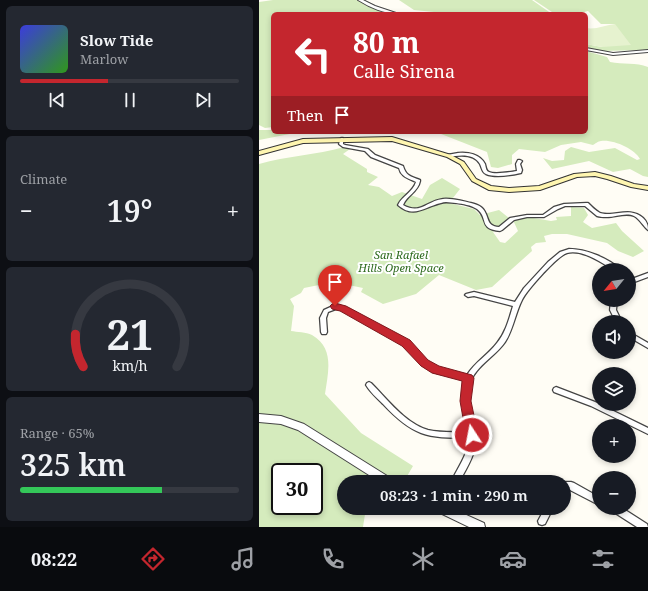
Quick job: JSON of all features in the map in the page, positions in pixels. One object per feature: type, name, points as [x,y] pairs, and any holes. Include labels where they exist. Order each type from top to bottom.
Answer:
[{"type":"main road","points":[[259,153],[303,141],[392,139],[449,156],[462,163],[474,180],[489,188],[500,190],[540,188],[576,175],[595,174],[609,177],[633,186],[648,188]]},
{"type":"street","points":[[360,0],[374,7],[390,12]]},
{"type":"street","points":[[588,49],[613,54],[648,51]]},
{"type":"street","points":[[342,139],[341,144],[343,146],[366,150],[373,156],[401,168],[405,175],[418,181],[413,191],[401,202],[400,205],[404,208],[418,210],[447,200],[471,205],[479,209],[488,226],[493,229],[500,229],[512,218],[544,216],[556,208],[581,203],[586,204],[599,215],[634,213],[640,217],[648,228]]},
{"type":"street","points":[[449,156],[459,153],[473,156],[481,162],[484,171],[490,174],[519,172],[521,170],[518,164],[520,161]]},
{"type":"street","points":[[458,475],[472,446],[472,435],[465,401],[468,378],[475,368],[496,350],[504,338],[517,305],[527,288],[561,254],[575,251],[583,252],[604,263]]},
{"type":"street","points":[[636,279],[648,275]]},
{"type":"street","points":[[468,295],[475,294],[517,305]]},
{"type":"street","points":[[324,332],[323,318],[326,311],[335,306],[343,308],[406,343],[425,363],[435,370],[468,378]]},
{"type":"street","points":[[636,338],[648,346]]},
{"type":"street","points":[[369,385],[407,422],[419,430],[446,435],[472,435]]},
{"type":"street","points":[[556,390],[593,404],[648,431]]},
{"type":"street","points":[[259,418],[281,420],[301,426],[377,475]]},
{"type":"street","points":[[571,486],[592,497]]},
{"type":"street","points":[[456,515],[481,527]]},
{"type":"street","points":[[542,521],[545,515]]},
{"type":"street","points":[[626,515],[644,527]]},
{"type":"green space","points":[[273,0],[358,0],[369,7],[385,12],[271,12],[271,127],[265,128],[259,125],[259,2]]},
{"type":"green space","points":[[399,0],[532,0],[549,12],[434,12],[414,10]]},
{"type":"green space","points":[[534,0],[648,0],[648,50],[600,51],[588,48],[588,44],[602,47],[615,24],[601,24],[588,11],[552,12]]},
{"type":"green space","points":[[615,24],[631,45],[602,47],[588,44],[588,28],[597,28]]},
{"type":"green space","points":[[588,52],[607,57],[610,62],[648,67],[648,177],[630,169],[613,172],[589,161],[552,169],[543,158],[552,161],[564,160],[565,151],[571,147],[589,152],[615,148],[637,160],[640,159],[629,148],[617,143],[606,141],[600,141],[593,145],[581,142],[561,145],[545,152],[519,149],[512,155],[512,164],[498,168],[491,167],[487,152],[441,134],[588,134]]},
{"type":"green space","points":[[259,130],[271,130],[271,134],[290,134],[259,140]]},
{"type":"green space","name":"San Rafael Hills Open Space","points":[[344,147],[350,149],[343,154],[367,169],[367,172],[378,177],[368,185],[379,187],[392,196],[402,192],[422,199],[430,185],[442,178],[460,189],[449,203],[474,209],[480,215],[499,210],[509,218],[493,232],[500,242],[505,243],[518,231],[513,220],[528,217],[551,221],[557,220],[556,217],[571,216],[571,207],[584,208],[588,215],[583,222],[592,228],[616,223],[622,231],[644,251],[633,257],[618,251],[607,243],[567,234],[552,234],[544,236],[546,242],[536,243],[531,247],[532,251],[492,287],[476,290],[439,275],[416,294],[383,304],[361,292],[363,288],[334,282],[304,288],[301,293],[290,299],[294,306],[291,331],[312,335],[319,340],[324,347],[328,362],[325,394],[361,433],[413,466],[408,475],[337,475],[337,515],[365,515],[363,527],[259,527],[259,164]]},
{"type":"route","points":[[335,306],[343,308],[406,343],[425,363],[435,370],[468,378],[465,401],[472,435]]}]
